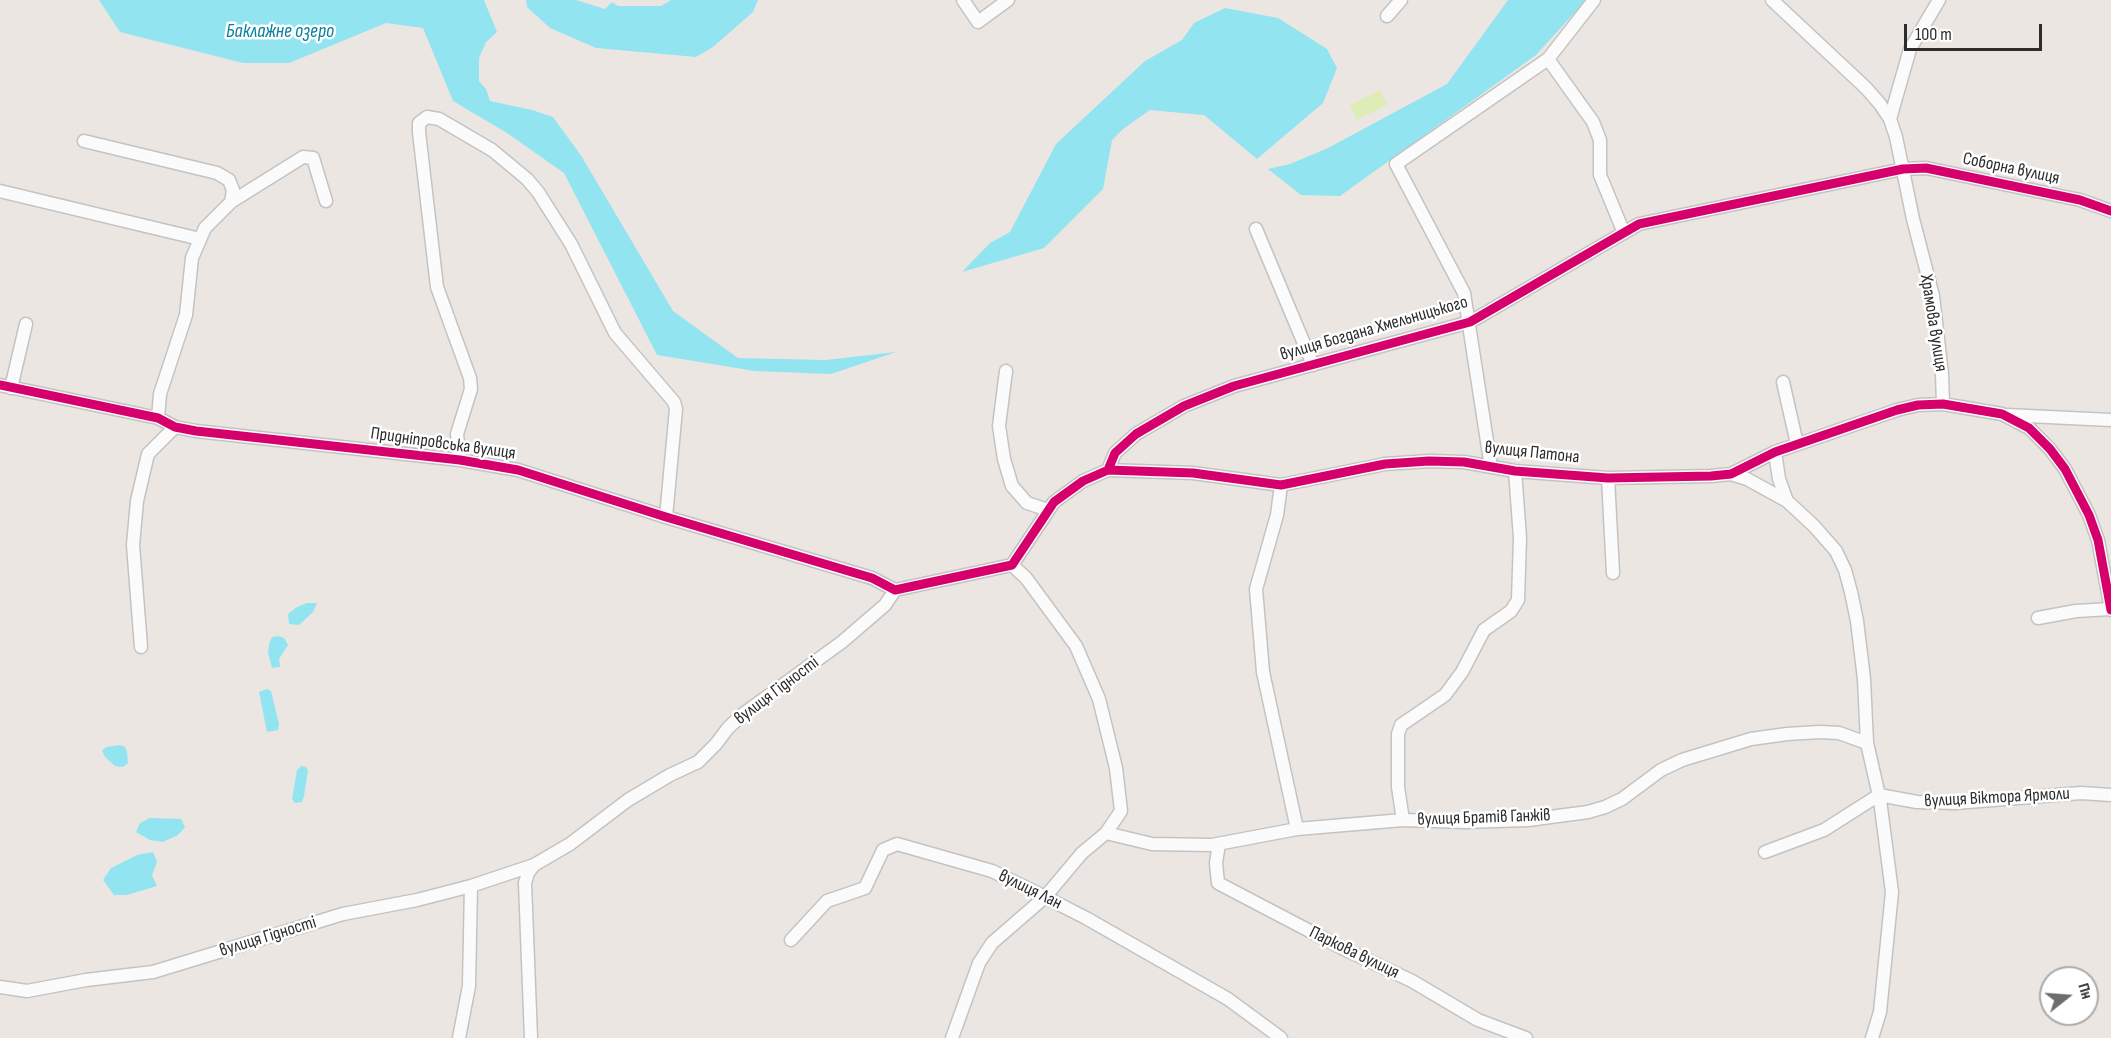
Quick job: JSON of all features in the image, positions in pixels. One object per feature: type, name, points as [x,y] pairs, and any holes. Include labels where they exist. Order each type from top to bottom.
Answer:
[{"type":"street","points":[[963,0],[978,22],[1008,0]]},
{"type":"street","points":[[1491,467],[1464,293],[1396,164],[1548,59],[1594,0]]},
{"type":"street","name":"Храмова вулиця","points":[[1772,0],[1866,88],[1890,119],[1933,296],[1943,404]]},
{"type":"street","points":[[1890,119],[1910,49],[1939,0]]},
{"type":"street","points":[[1387,16],[1395,2]]},
{"type":"street","points":[[1548,59],[1593,122],[1600,140],[1600,175],[1624,233]]},
{"type":"street","points":[[460,460],[458,434],[471,389],[470,378],[437,287],[418,132],[420,123],[427,117],[439,119],[492,150],[527,179],[538,192],[571,244],[615,333],[674,402],[676,409],[666,517]]},
{"type":"street","points":[[84,141],[217,173],[229,180],[233,190],[231,202]]},
{"type":"street","points":[[158,418],[160,394],[186,315],[192,258],[205,228],[231,202],[303,157],[313,158],[326,201]]},
{"type":"street","name":"Соборна вулиця","points":[[1903,169],[1926,168],[2080,200],[2111,211]]},
{"type":"street","name":"вулиця Богдана Хмельницького","points":[[1108,470],[1115,453],[1136,434],[1184,406],[1234,386],[1470,322],[1639,224],[1903,169]]},
{"type":"street","points":[[0,191],[200,239]]},
{"type":"street","points":[[1256,230],[1313,365]]},
{"type":"street","points":[[5,387],[26,324]]},
{"type":"street","points":[[1006,371],[999,426],[1004,459],[1012,486],[1027,503],[1048,510]]},
{"type":"street","points":[[1782,382],[1797,444]]},
{"type":"street","name":"Придніпровська вулиця","points":[[5,387],[158,418],[175,427],[195,431],[460,460],[518,470],[872,578],[896,590]]},
{"type":"street","points":[[1943,404],[2002,414],[2111,420]]},
{"type":"street","name":"вулиця Патона","points":[[1731,474],[1775,452],[1797,444],[1918,405],[1943,404]]},
{"type":"street","points":[[2002,414],[2029,428],[2040,438],[2065,470],[2078,492],[2098,540],[2111,610],[2076,611],[2038,618]]},
{"type":"street","points":[[141,647],[133,545],[137,501],[148,454],[175,427]]},
{"type":"street","points":[[1775,452],[1779,479],[1787,501],[1836,551],[1845,570],[1857,621],[1864,679],[1867,743],[1879,795],[1892,892],[1880,1012],[1872,1038]]},
{"type":"street","name":"вулиця Патона","points":[[1108,470],[1192,473],[1281,485],[1385,464],[1429,461],[1464,462],[1515,471],[1608,478],[1679,478],[1731,474],[1747,479],[1787,501]]},
{"type":"street","points":[[896,590],[1012,565],[1054,501],[1068,490],[1108,470]]},
{"type":"street","points":[[1403,820],[1398,787],[1398,734],[1401,725],[1445,695],[1462,672],[1484,630],[1511,611],[1518,600],[1520,538],[1515,471]]},
{"type":"street","points":[[1608,478],[1613,573]]},
{"type":"street","points":[[1281,485],[1277,515],[1256,589],[1263,672],[1298,829]]},
{"type":"street","points":[[952,1038],[979,963],[993,943],[1045,897],[1082,853],[1106,833],[1121,811],[1116,768],[1100,699],[1076,646],[1026,578],[1012,565]]},
{"type":"street","name":"вулиця Гідності","points":[[0,987],[27,991],[86,980],[153,972],[343,914],[417,900],[471,886],[534,865],[570,844],[628,800],[670,775],[698,762],[743,714],[842,642],[885,605],[896,590]]},
{"type":"street","name":"вулиця Братів Ганжів","points":[[1106,833],[1152,844],[1219,844],[1298,829],[1403,820],[1465,822],[1528,820],[1588,813],[1622,799],[1661,770],[1682,760],[1751,739],[1820,732],[1839,733],[1867,743]]},
{"type":"street","name":"вулиця Віктора Ярмоли","points":[[1879,795],[1917,802],[1955,803],[2081,794],[2111,795]]},
{"type":"street","points":[[1765,852],[1824,830],[1879,795]]},
{"type":"street","name":"вулиця Лан","points":[[791,940],[827,901],[865,888],[883,850],[897,844],[992,872],[1045,897],[1228,999],[1281,1038]]},
{"type":"street","name":"Паркова вулиця","points":[[1219,844],[1216,863],[1218,883],[1344,950],[1412,981],[1478,1020],[1526,1038]]},
{"type":"street","points":[[531,1038],[525,882],[534,865]]},
{"type":"street","points":[[459,1038],[469,986],[471,886]]},
{"type":"green space","points":[[1380,90],[1387,105],[1357,120],[1350,105]]},
{"type":"water","name":"Баклажне озеро","points":[[99,0],[484,0],[497,32],[486,42],[479,58],[479,81],[486,89],[490,101],[553,117],[582,157],[673,311],[738,358],[826,360],[896,352],[831,374],[755,371],[657,355],[564,173],[507,133],[453,101],[423,28],[386,23],[289,63],[243,63],[120,32]]},
{"type":"water","points":[[526,0],[576,0],[605,9],[612,2],[618,6],[661,6],[671,0],[758,0],[753,12],[713,47],[696,57],[596,48],[550,28],[527,7]]},
{"type":"water","points":[[1508,0],[1586,0],[1536,55],[1340,196],[1301,195],[1268,169],[1290,164],[1328,148],[1447,84]]},
{"type":"water","points":[[1225,8],[1278,18],[1327,49],[1337,68],[1323,103],[1257,159],[1204,115],[1150,110],[1123,129],[1112,140],[1103,189],[1044,248],[962,272],[990,243],[1010,232],[1056,144],[1145,61],[1182,40],[1194,23]]},
{"type":"water","points":[[307,603],[317,603],[313,612],[299,625],[289,624],[288,614]]},
{"type":"water","points":[[272,637],[284,638],[288,645],[279,659],[280,667],[272,668],[268,653],[269,644]]},
{"type":"water","points":[[267,689],[271,691],[279,724],[278,730],[267,732],[259,692]]},
{"type":"water","points":[[120,745],[125,747],[127,752],[128,763],[123,767],[115,766],[105,757],[102,750]]},
{"type":"water","points":[[301,766],[308,770],[304,796],[302,802],[295,803],[292,799],[297,770]]},
{"type":"water","points":[[150,818],[181,819],[185,827],[178,835],[163,842],[150,840],[136,832],[140,823]]},
{"type":"water","points":[[153,852],[157,862],[152,875],[157,886],[127,895],[114,895],[103,880],[111,868],[137,855]]},
{"type":"cycle path","points":[[1108,470],[1115,453],[1136,434],[1184,406],[1234,386],[1470,322],[1639,224],[1903,169],[1926,168],[2080,200],[2111,211]]},
{"type":"cycle path","points":[[0,385],[158,418],[175,427],[196,431],[460,460],[518,470],[872,578],[895,590],[1012,565],[1054,502],[1083,481],[1108,470],[1193,473],[1281,485],[1385,464],[1429,461],[1464,462],[1515,471],[1608,478],[1711,476],[1731,474],[1775,452],[1897,410],[1918,405],[1943,404],[2002,414],[2029,428],[2050,449],[2065,469],[2089,515],[2098,540],[2111,610]]}]
